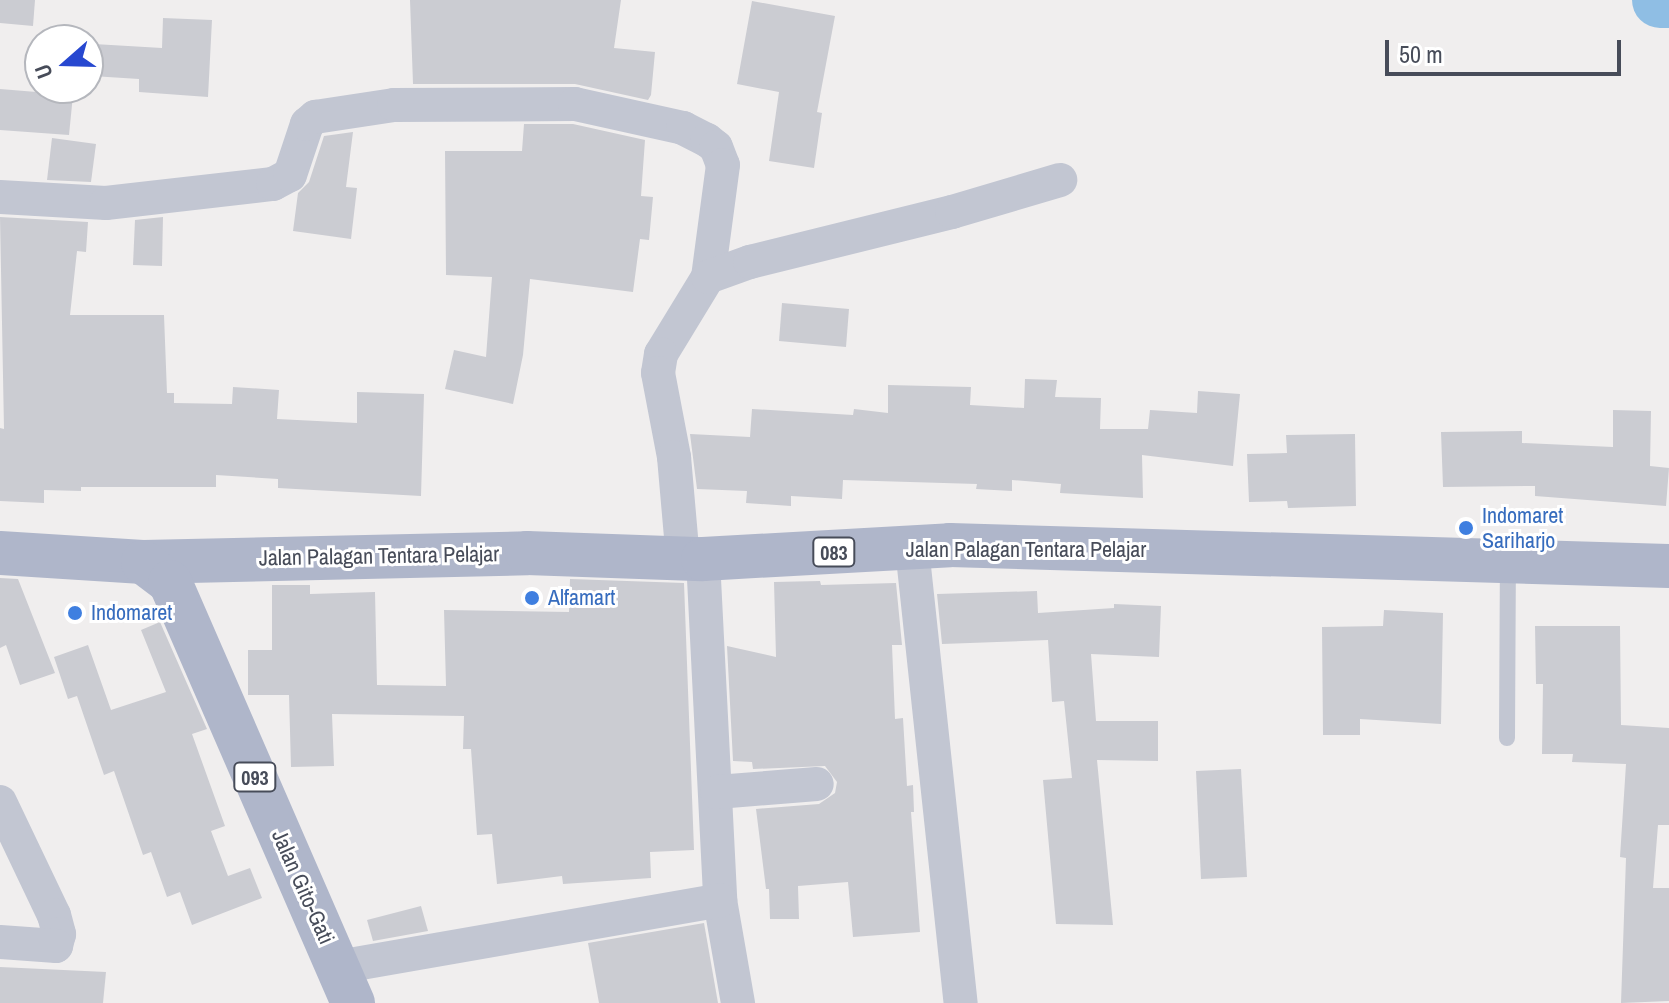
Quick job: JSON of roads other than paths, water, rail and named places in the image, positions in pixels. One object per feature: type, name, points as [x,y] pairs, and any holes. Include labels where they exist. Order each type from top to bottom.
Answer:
[{"type":"main road","name":"Jalan Palagan Tentara Pelajar","points":[[0,553],[143,562],[527,553],[693,559],[950,545],[1669,566]]},
{"type":"main road","name":"Jalan Gito-Gati","points":[[143,562],[170,582],[345,985]]},
{"type":"street","points":[[0,197],[106,203],[273,184],[290,175],[307,124],[315,117],[394,105],[575,104],[683,128],[716,147],[723,165],[723,182],[708,277],[661,354],[658,373],[693,559],[717,792],[720,900],[738,1003]]},
{"type":"street","points":[[708,277],[750,262],[952,212],[1060,180]]},
{"type":"street","points":[[912,548],[961,1003]]},
{"type":"street","points":[[717,792],[817,784]]},
{"type":"street","points":[[0,802],[54,915],[59,934],[56,946],[0,942]]},
{"type":"street","points":[[345,985],[720,900]]},
{"type":"lane","points":[[1507,738],[1508,560]]},
{"type":"waterway","points":[[1660,0],[1669,0]]},
{"type":"place","name":"Indomaret Sariharjo","points":[[1466,528]]},
{"type":"place","name":"Alfamart","points":[[532,598]]},
{"type":"place","name":"Indomaret","points":[[75,613]]}]
